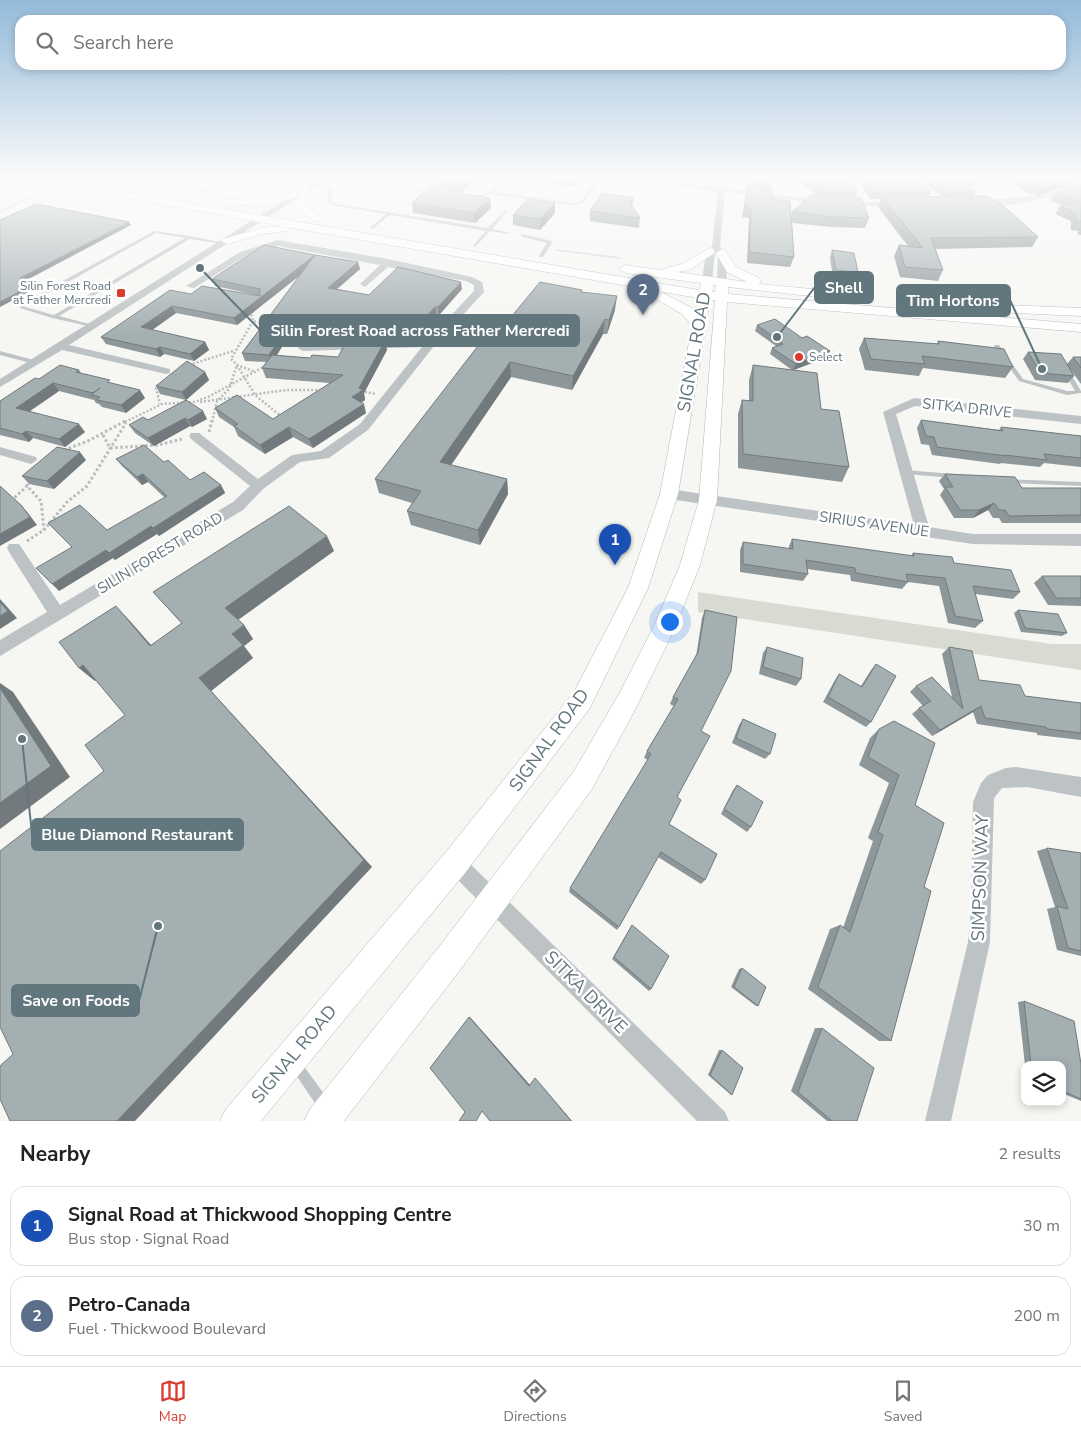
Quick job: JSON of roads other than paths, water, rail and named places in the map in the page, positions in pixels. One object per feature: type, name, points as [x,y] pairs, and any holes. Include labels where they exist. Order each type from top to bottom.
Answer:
[{"type":"main road","points":[[225,242],[261,231]]},
{"type":"main road","points":[[329,231],[705,295],[713,313]]},
{"type":"main road","points":[[391,231],[475,246],[778,290],[990,309],[1081,312]]},
{"type":"main road","points":[[434,250],[467,249],[475,246]]},
{"type":"main road","points":[[648,272],[686,267],[716,250],[731,269],[739,275],[778,290]]},
{"type":"main road","name":"SIGNAL ROAD","points":[[329,1118],[583,780],[628,702],[663,630],[690,565],[708,500],[713,313],[705,295],[707,281]]},
{"type":"main road","points":[[622,282],[663,297],[687,311],[713,313],[803,306]]},
{"type":"main road","name":"SIGNAL ROAD","points":[[238,1121],[455,863],[582,700],[638,588],[669,494],[722,283]]},
{"type":"main road","points":[[713,313],[803,306],[1081,328]]},
{"type":"street","points":[[0,384],[242,231]]},
{"type":"street","points":[[707,281],[716,250],[718,231]]},
{"type":"street","name":"SILIN FOREST ROAD","points":[[0,648],[238,506],[258,486],[298,458],[324,455],[364,427],[430,344],[479,292],[479,284],[469,279],[388,262],[278,243],[262,244],[196,287],[163,281]]},
{"type":"street","points":[[716,250],[722,283]]},
{"type":"street","points":[[365,284],[388,262]]},
{"type":"street","points":[[303,348],[430,344]]},
{"type":"street","points":[[60,346],[166,371]]},
{"type":"street","name":"SITKA DRIVE","points":[[923,531],[889,412],[914,402],[1081,420]]},
{"type":"street","points":[[200,440],[258,486]]},
{"type":"street","points":[[0,450],[31,460]]},
{"type":"street","name":"SIRIUS AVENUE","points":[[669,494],[973,539],[1081,540]]},
{"type":"street","points":[[14,548],[58,615]]},
{"type":"street","name":"SIMPSON WAY","points":[[938,1121],[979,942],[982,908],[982,802],[987,789],[998,780],[1011,778],[1027,778],[1081,787]]},
{"type":"street","name":"SITKA DRIVE","points":[[455,863],[716,1121]]},
{"type":"lane","points":[[91,326],[22,308],[23,305],[150,233],[158,231]]},
{"type":"lane","points":[[161,231],[225,242]]},
{"type":"lane","points":[[475,246],[487,231]]},
{"type":"lane","points":[[497,231],[508,233]]},
{"type":"lane","points":[[522,235],[550,242],[541,256]]},
{"type":"lane","points":[[54,317],[190,237]]},
{"type":"lane","points":[[997,346],[1021,380],[1067,393],[1079,392],[1065,368]]},
{"type":"lane","points":[[0,353],[35,362]]},
{"type":"lane","points":[[906,472],[963,477]]},
{"type":"lane","points":[[1001,480],[1081,484]]},
{"type":"lane","points":[[292,1058],[329,1118]]},
{"type":"place","name":"Silin Forest Road across Father Mercredi","points":[[200,268]]},
{"type":"place","name":"Silin Forest Road at Father Mercredi","points":[[121,293]]},
{"type":"place","name":"Petro-Canada","points":[[643,315]]},
{"type":"place","name":"Shell","points":[[777,337]]},
{"type":"place","name":"Select","points":[[799,357]]},
{"type":"place","name":"Tim Hortons","points":[[1042,369]]},
{"type":"place","name":"Signal Road at Thickwood Shopping Centre","points":[[615,565]]},
{"type":"place","name":"Blue Diamond Restaurant","points":[[22,739]]},
{"type":"place","name":"Save on Foods","points":[[158,926]]}]
